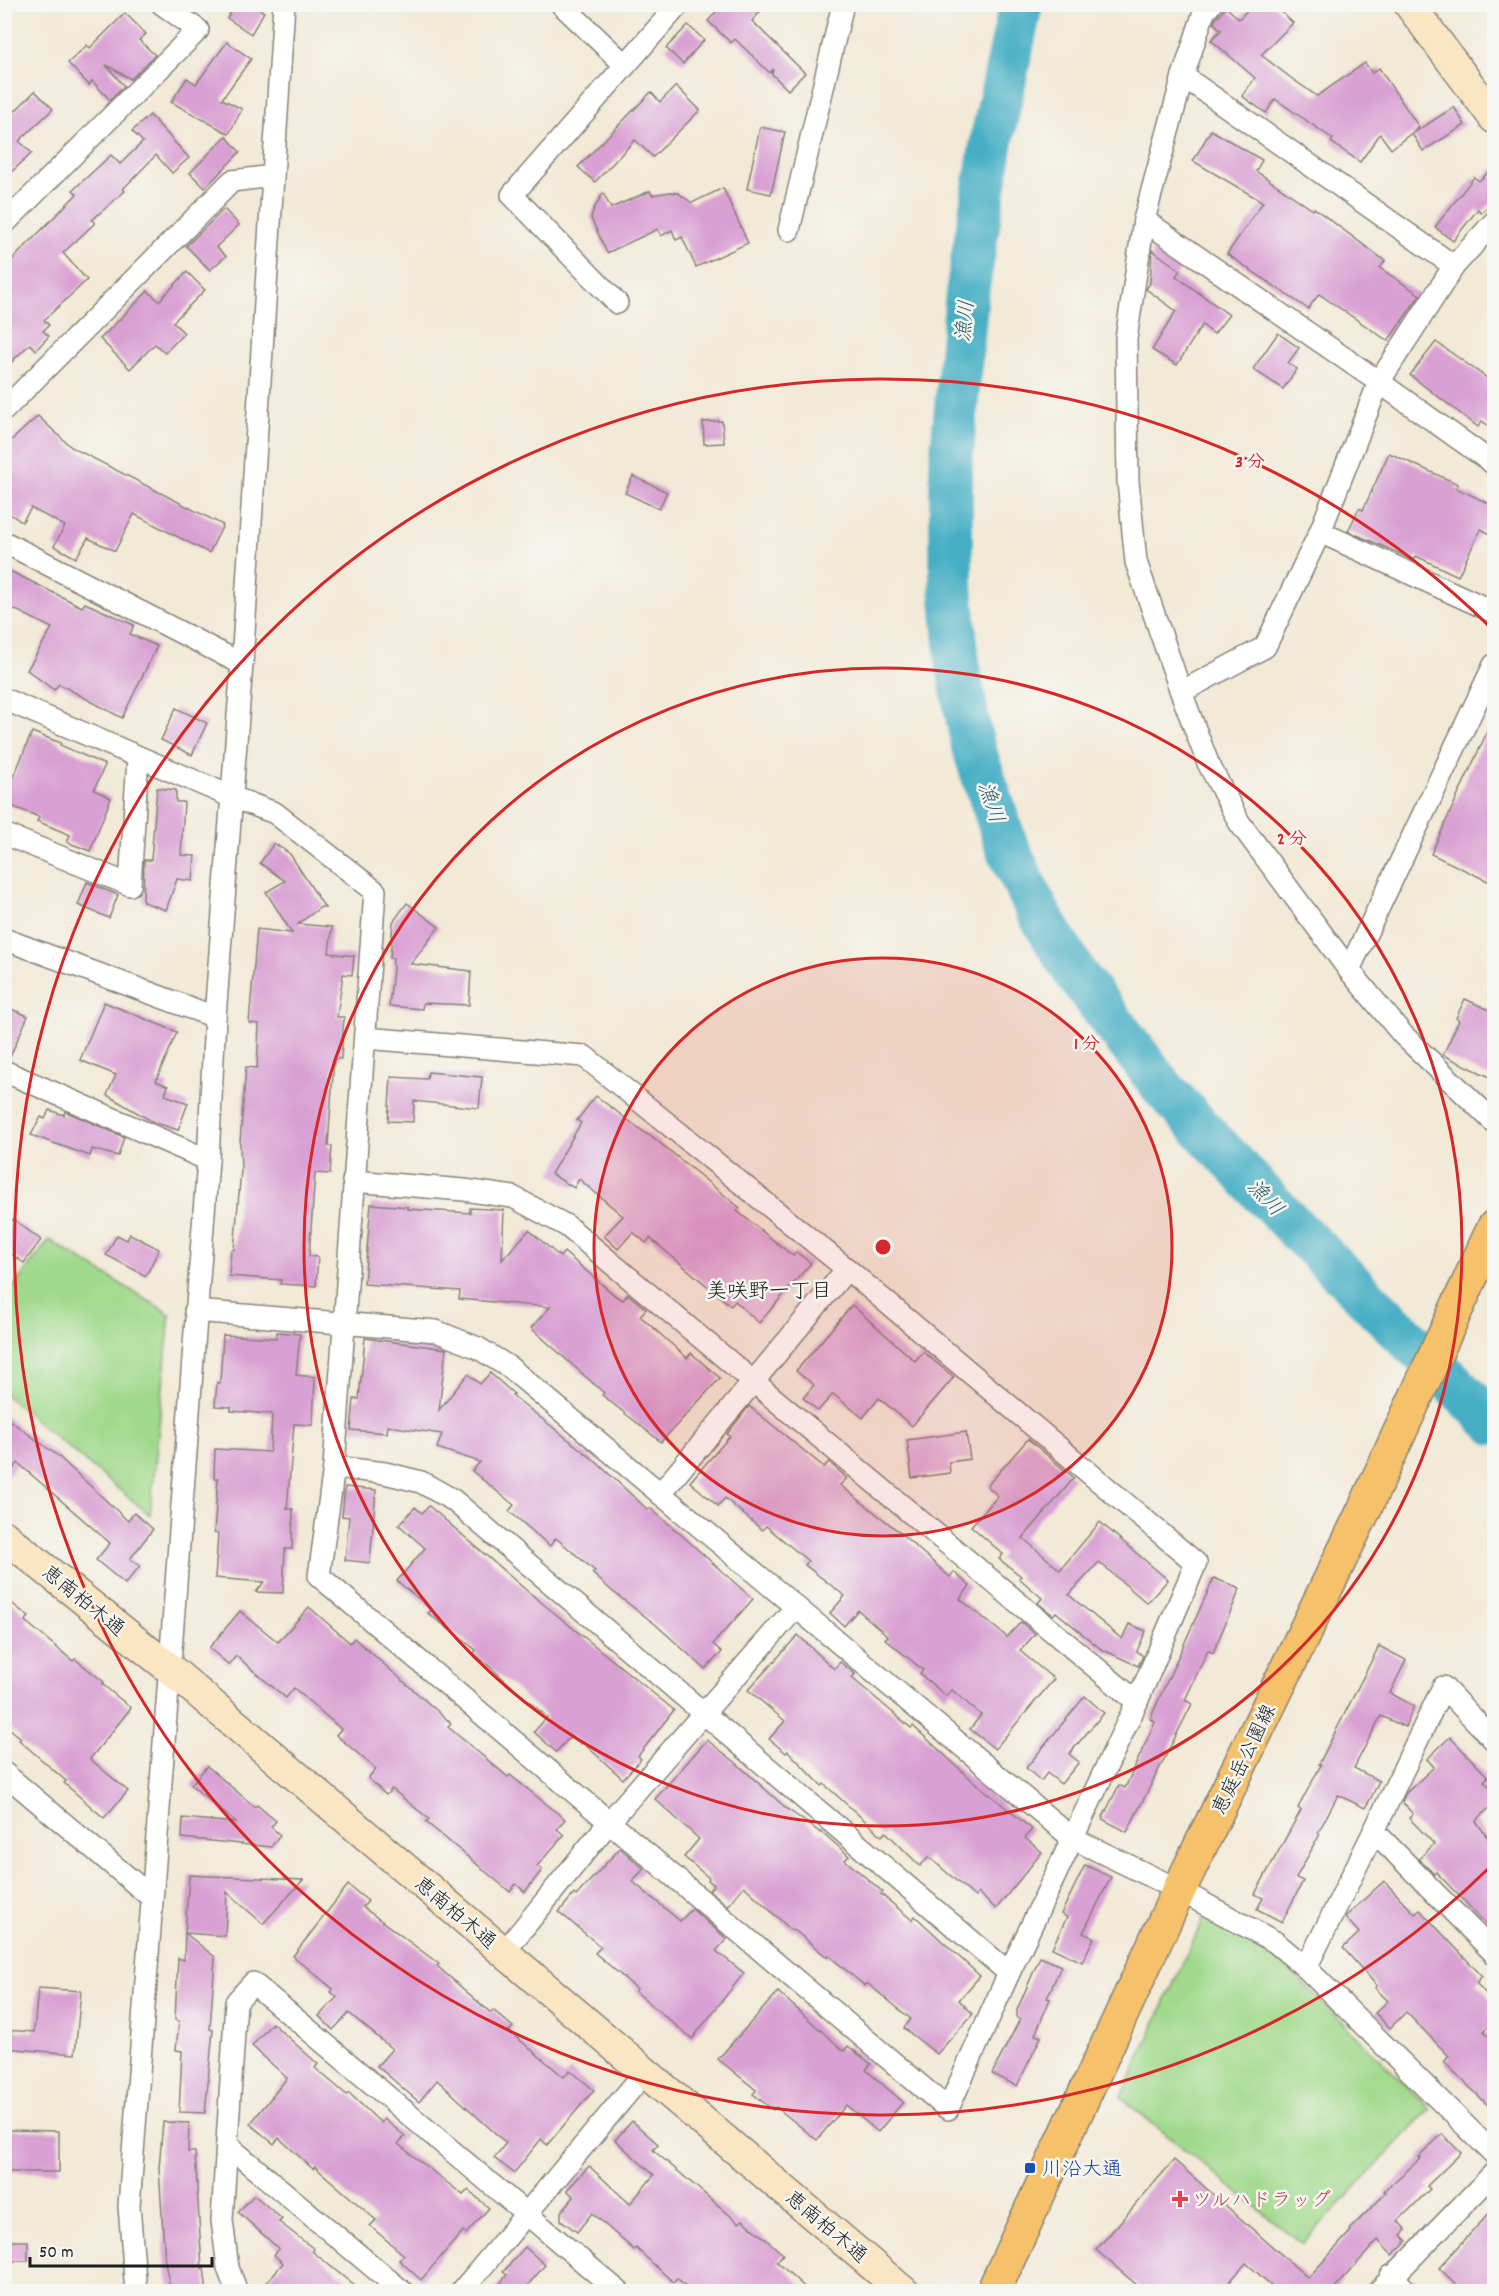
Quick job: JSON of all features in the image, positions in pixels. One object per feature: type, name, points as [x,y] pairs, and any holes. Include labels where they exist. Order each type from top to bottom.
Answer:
[{"type":"main road","name":"恵庭岳公園線","points":[[993,2292],[1179,1890],[1365,1510],[1494,1227]]},
{"type":"street","points":[[4,224],[198,30],[162,4]]},
{"type":"street","points":[[136,2292],[129,2206],[208,1160],[215,1017],[242,664],[284,4]]},
{"type":"street","points":[[561,4],[625,65]]},
{"type":"street","points":[[617,303],[512,195],[679,4]]},
{"type":"street","points":[[789,230],[843,4]]},
{"type":"street","points":[[1211,4],[1204,12],[1183,76],[1144,220],[1126,339],[1128,482],[1136,562],[1208,763],[1239,822],[1349,970],[1403,1035],[1494,1122]]},
{"type":"street","points":[[1409,4],[1494,118]]},
{"type":"street","points":[[1183,76],[1454,266]]},
{"type":"street","points":[[4,410],[232,181],[273,176]]},
{"type":"street","points":[[1144,220],[1494,464]]},
{"type":"street","points":[[1181,692],[1265,647],[1320,532],[1379,382],[1454,266],[1494,222]]},
{"type":"street","points":[[1320,532],[1494,612]]},
{"type":"street","points":[[4,542],[242,664]]},
{"type":"street","points":[[1349,970],[1494,665]]},
{"type":"street","points":[[4,699],[138,758],[275,813],[375,891],[334,1467],[319,1576],[948,2109],[1009,1973],[1137,1702],[1196,1563],[847,1269],[584,1056],[365,1038]]},
{"type":"street","points":[[4,834],[130,885],[138,758]]},
{"type":"street","points":[[7,947],[215,1017]]},
{"type":"street","points":[[4,1071],[208,1160]]},
{"type":"street","points":[[353,1181],[464,1190],[513,1197],[567,1226],[1137,1702]]},
{"type":"street","points":[[660,1494],[847,1269]]},
{"type":"street","points":[[195,1311],[436,1331],[478,1348],[509,1367],[1072,1838],[1179,1890],[1275,1942],[1306,1968],[1494,2154]]},
{"type":"street","points":[[334,1467],[385,1473],[421,1482],[453,1500],[1009,1973]]},
{"type":"street","name":"恵南柏木通","points":[[4,1536],[169,1668],[904,2292]]},
{"type":"street","points":[[504,1952],[610,1821],[796,1607]]},
{"type":"street","points":[[1306,1968],[1443,1687],[1494,1740]]},
{"type":"street","points":[[4,1773],[151,1897]]},
{"type":"street","points":[[1374,1831],[1494,1953]]},
{"type":"street","points":[[237,2292],[228,2268],[222,2220],[236,2002],[252,1983],[619,2292]]},
{"type":"street","points":[[461,2292],[646,2071]]},
{"type":"street","points":[[227,2145],[403,2292]]},
{"type":"street","points":[[1408,2292],[1384,2284],[1494,2173]]},
{"type":"green space","points":[[49,1240],[170,1314],[150,1515],[5,1395],[5,1298]]},
{"type":"green space","points":[[1204,1917],[1246,1927],[1430,2109],[1302,2244],[1121,2098]]},
{"type":"building","points":[[236,4],[251,4],[264,12],[251,34],[227,18]]},
{"type":"building","points":[[723,4],[767,4],[752,21],[805,73],[788,90],[772,74],[773,69],[770,73],[735,39],[731,43],[708,21]]},
{"type":"building","points":[[1253,4],[1273,4],[1293,23],[1261,55],[1291,78],[1317,96],[1365,63],[1372,73],[1379,68],[1419,127],[1391,149],[1380,134],[1360,162],[1331,142],[1333,139],[1275,99],[1266,113],[1242,96],[1255,78],[1211,40],[1221,30],[1214,23],[1226,7],[1239,19]]},
{"type":"building","points":[[125,13],[146,34],[139,40],[155,55],[131,79],[106,65],[124,86],[110,100],[92,81],[89,85],[68,63],[87,45],[90,48]]},
{"type":"building","points":[[688,25],[704,40],[683,64],[666,48]]},
{"type":"building","points":[[227,42],[251,59],[222,99],[242,109],[229,134],[171,102],[187,78],[196,84]]},
{"type":"building","points":[[676,86],[700,110],[653,157],[635,140],[595,182],[578,167],[651,92],[660,102]]},
{"type":"building","points":[[35,91],[53,109],[19,141],[32,153],[4,179],[4,122]]},
{"type":"building","points":[[1454,107],[1465,125],[1423,151],[1412,134]]},
{"type":"building","points":[[150,115],[189,158],[172,173],[156,155],[123,189],[125,191],[92,220],[95,223],[63,253],[87,280],[44,320],[49,325],[43,331],[49,336],[36,350],[30,344],[4,369],[4,268],[77,194],[73,190],[111,155],[120,164],[143,142],[132,131]]},
{"type":"building","points":[[760,127],[785,132],[771,194],[747,189]]},
{"type":"building","points":[[1211,130],[1262,160],[1256,171],[1313,210],[1314,208],[1385,261],[1380,268],[1420,295],[1388,341],[1319,294],[1308,309],[1227,254],[1263,202],[1193,161]]},
{"type":"building","points":[[226,136],[240,152],[205,188],[190,173]]},
{"type":"building","points":[[1494,167],[1494,201],[1481,213],[1478,209],[1453,241],[1435,227],[1474,177],[1479,181]]},
{"type":"building","points":[[723,188],[748,243],[696,267],[682,237],[676,240],[672,230],[661,236],[658,229],[607,253],[591,218],[603,193],[611,208],[650,191],[652,195],[678,193],[692,203]]},
{"type":"building","points":[[224,209],[239,225],[216,247],[226,256],[210,270],[186,246]]},
{"type":"building","points":[[1152,250],[1180,270],[1176,276],[1229,315],[1214,334],[1202,325],[1177,365],[1152,350],[1176,311],[1146,289],[1150,283]]},
{"type":"building","points":[[187,272],[205,290],[173,322],[184,333],[165,353],[155,344],[130,369],[100,339],[148,291],[159,301]]},
{"type":"building","points":[[1278,333],[1299,348],[1288,363],[1297,369],[1283,389],[1253,369]]},
{"type":"building","points":[[1436,342],[1494,383],[1494,430],[1482,421],[1478,427],[1410,375]]},
{"type":"building","points":[[38,416],[71,447],[223,525],[209,553],[134,514],[115,551],[88,538],[76,558],[54,546],[65,526],[31,508],[22,522],[4,510],[4,447]]},
{"type":"building","points":[[722,421],[724,443],[704,444],[703,422]]},
{"type":"building","points":[[1389,453],[1458,484],[1456,488],[1494,506],[1494,536],[1481,529],[1458,576],[1416,556],[1414,560],[1348,531],[1359,508],[1363,510]]},
{"type":"building","points":[[633,476],[667,492],[659,509],[625,493]]},
{"type":"building","points":[[4,568],[82,607],[85,603],[134,625],[130,634],[157,646],[122,718],[59,684],[54,690],[27,670],[52,628],[4,604]]},
{"type":"building","points":[[176,708],[207,723],[192,755],[161,740]]},
{"type":"building","points":[[1494,717],[1494,884],[1431,854]]},
{"type":"building","points":[[32,732],[61,743],[60,745],[105,765],[94,790],[111,798],[90,851],[67,842],[70,835],[37,821],[39,817],[4,803],[4,772],[14,776]]},
{"type":"building","points":[[157,788],[176,790],[176,802],[184,802],[181,855],[195,856],[193,881],[177,879],[166,910],[143,902],[144,860],[151,860]]},
{"type":"building","points":[[274,843],[290,854],[325,908],[321,907],[298,924],[332,927],[329,953],[354,956],[352,975],[343,974],[337,1017],[344,1017],[341,1059],[334,1059],[328,1146],[332,1146],[330,1174],[315,1173],[309,1256],[318,1257],[316,1286],[280,1284],[281,1280],[229,1276],[231,1250],[234,1250],[241,1170],[240,1142],[246,1067],[257,1068],[259,1024],[249,1023],[257,929],[292,933],[266,892],[285,881],[260,863]]},
{"type":"building","points":[[87,882],[118,895],[109,918],[78,905]]},
{"type":"building","points":[[407,903],[439,927],[411,964],[471,971],[469,1005],[423,1003],[422,1009],[389,1006],[393,969],[393,958],[390,958],[393,922]]},
{"type":"building","points":[[1465,999],[1494,1012],[1494,1079],[1443,1055],[1459,1020],[1456,1018]]},
{"type":"building","points":[[104,1002],[177,1032],[156,1081],[168,1086],[165,1095],[188,1103],[178,1130],[153,1122],[107,1095],[116,1075],[80,1060]]},
{"type":"building","points":[[4,1006],[28,1016],[9,1059],[4,1059]]},
{"type":"building","points":[[428,1072],[482,1077],[479,1108],[414,1101],[413,1122],[388,1121],[391,1077],[427,1079]]},
{"type":"building","points":[[596,1096],[649,1134],[740,1208],[737,1211],[793,1256],[796,1252],[811,1263],[759,1323],[735,1301],[731,1306],[650,1238],[646,1243],[633,1232],[618,1249],[604,1236],[623,1216],[579,1179],[574,1188],[551,1174],[581,1123],[577,1120]]},
{"type":"building","points":[[49,1110],[64,1115],[65,1111],[124,1137],[118,1156],[92,1149],[90,1156],[31,1135],[41,1117],[45,1119]]},
{"type":"building","points":[[371,1204],[470,1213],[470,1208],[504,1210],[502,1260],[529,1230],[560,1257],[564,1252],[617,1297],[623,1300],[628,1294],[646,1309],[640,1316],[687,1358],[691,1353],[720,1378],[661,1442],[602,1395],[604,1393],[531,1328],[550,1307],[459,1299],[460,1291],[364,1284]]},
{"type":"building","points":[[13,1219],[41,1240],[24,1263],[4,1249],[4,1231]]},
{"type":"building","points":[[130,1234],[159,1249],[146,1276],[106,1255],[117,1235],[127,1240]]},
{"type":"building","points":[[852,1305],[915,1361],[923,1352],[954,1377],[912,1426],[879,1398],[863,1418],[833,1394],[818,1411],[803,1398],[814,1385],[796,1371]]},
{"type":"building","points":[[277,1332],[300,1334],[296,1375],[315,1377],[313,1425],[294,1424],[287,1509],[293,1509],[292,1549],[285,1549],[283,1593],[256,1592],[264,1582],[215,1578],[218,1534],[214,1533],[218,1478],[214,1478],[215,1449],[270,1452],[272,1414],[231,1411],[231,1407],[215,1406],[217,1382],[220,1383],[223,1335],[276,1338]]},
{"type":"building","points":[[365,1338],[446,1349],[439,1410],[468,1374],[480,1384],[490,1373],[514,1394],[512,1395],[594,1460],[648,1510],[650,1508],[678,1532],[753,1599],[713,1644],[722,1652],[705,1669],[655,1624],[612,1591],[592,1573],[595,1571],[556,1538],[550,1546],[509,1511],[514,1505],[472,1471],[480,1462],[437,1448],[442,1434],[388,1426],[387,1433],[351,1430],[354,1399],[359,1399]]},
{"type":"building","points":[[749,1406],[824,1467],[829,1462],[847,1478],[840,1485],[897,1530],[950,1577],[954,1572],[970,1586],[960,1599],[1007,1637],[1021,1622],[1035,1634],[1020,1651],[1054,1679],[995,1749],[970,1729],[981,1715],[952,1690],[946,1696],[920,1674],[923,1670],[885,1639],[888,1636],[858,1610],[844,1626],[830,1613],[845,1596],[805,1565],[808,1561],[766,1526],[762,1530],[725,1498],[718,1506],[690,1482],[730,1436],[727,1434]]},
{"type":"building","points":[[4,1416],[58,1456],[128,1521],[134,1513],[153,1529],[130,1559],[140,1566],[125,1584],[96,1560],[110,1543],[18,1463],[4,1481]]},
{"type":"building","points":[[966,1432],[970,1459],[949,1462],[950,1473],[912,1478],[907,1440]]},
{"type":"building","points":[[1028,1439],[1074,1478],[1023,1538],[1060,1570],[1100,1522],[1168,1580],[1147,1603],[1099,1562],[1069,1595],[1122,1639],[1129,1624],[1146,1631],[1137,1651],[1143,1656],[1138,1666],[1101,1649],[1056,1612],[1053,1615],[1038,1603],[1042,1598],[1019,1578],[1021,1576],[999,1559],[1003,1554],[971,1526],[998,1496],[987,1486]]},
{"type":"building","points":[[345,1487],[376,1490],[370,1563],[345,1560],[349,1517],[342,1516]]},
{"type":"building","points":[[429,1506],[526,1590],[674,1710],[638,1756],[641,1759],[623,1779],[582,1742],[581,1744],[571,1736],[556,1752],[534,1732],[547,1717],[474,1653],[476,1650],[428,1613],[432,1610],[397,1581],[425,1548],[399,1525],[415,1507],[422,1513]]},
{"type":"building","points":[[1214,1578],[1240,1589],[1213,1653],[1208,1650],[1185,1700],[1192,1704],[1127,1832],[1102,1819],[1119,1785],[1125,1788],[1155,1722],[1150,1719]]},
{"type":"building","points":[[4,1597],[29,1617],[25,1621],[73,1661],[75,1659],[104,1682],[102,1684],[131,1708],[90,1759],[128,1791],[104,1818],[64,1783],[66,1781],[4,1724]]},
{"type":"building","points":[[309,1607],[350,1643],[354,1638],[451,1723],[448,1727],[508,1777],[510,1775],[565,1819],[557,1829],[564,1835],[537,1866],[542,1870],[525,1892],[516,1884],[510,1892],[426,1822],[429,1819],[392,1789],[386,1795],[368,1778],[376,1769],[336,1735],[341,1729],[294,1688],[286,1698],[236,1656],[229,1665],[209,1648],[240,1611],[278,1642]]},
{"type":"building","points":[[798,1635],[834,1669],[840,1662],[855,1674],[852,1678],[911,1728],[913,1726],[973,1781],[1032,1829],[1025,1838],[1042,1852],[996,1909],[978,1893],[975,1897],[929,1857],[920,1866],[886,1832],[882,1836],[824,1784],[822,1786],[788,1751],[786,1753],[769,1739],[785,1721],[748,1690]]},
{"type":"building","points":[[1379,1646],[1406,1660],[1390,1693],[1414,1706],[1405,1727],[1381,1716],[1354,1768],[1379,1781],[1371,1798],[1365,1808],[1338,1795],[1296,1878],[1303,1881],[1282,1922],[1257,1909],[1263,1898],[1255,1894],[1301,1810],[1298,1808]]},
{"type":"building","points":[[1085,1696],[1104,1713],[1069,1754],[1079,1762],[1061,1784],[1047,1773],[1041,1781],[1026,1768]]},
{"type":"building","points":[[1450,1737],[1488,1777],[1484,1781],[1494,1791],[1494,1803],[1476,1821],[1494,1847],[1494,1932],[1436,1872],[1434,1874],[1419,1859],[1434,1844],[1409,1818],[1413,1814],[1402,1802],[1406,1793],[1434,1767],[1427,1759]]},
{"type":"building","points":[[707,1740],[786,1808],[822,1832],[849,1856],[845,1860],[883,1892],[881,1894],[912,1920],[915,1916],[980,1976],[959,2000],[973,2014],[937,2054],[904,2028],[911,2019],[867,1983],[865,1986],[828,1955],[827,1957],[793,1929],[792,1931],[744,1886],[728,1906],[709,1890],[714,1885],[708,1880],[709,1878],[684,1857],[699,1839],[655,1799]]},
{"type":"building","points":[[207,1766],[255,1807],[257,1805],[276,1821],[271,1827],[280,1835],[271,1847],[182,1838],[183,1818],[236,1823],[191,1785]]},
{"type":"building","points":[[620,1848],[644,1869],[632,1881],[680,1921],[692,1909],[727,1939],[716,1951],[744,1973],[692,2039],[635,1991],[637,1989],[595,1953],[601,1947],[559,1912]]},
{"type":"building","points":[[1085,1865],[1111,1877],[1083,1933],[1094,1938],[1082,1962],[1052,1948],[1067,1917],[1061,1914]]},
{"type":"building","points":[[189,1875],[303,1880],[263,1924],[227,1892],[225,1936],[185,1933]]},
{"type":"building","points":[[1384,1881],[1415,1914],[1420,1910],[1482,1976],[1476,1983],[1494,2002],[1494,2021],[1484,2031],[1494,2042],[1494,2111],[1444,2062],[1449,2056],[1406,2012],[1390,2028],[1375,2013],[1388,2001],[1343,1948],[1359,1933],[1345,1917]]},
{"type":"building","points":[[348,1885],[368,1901],[363,1907],[439,1964],[437,1966],[491,2013],[493,2010],[513,2027],[509,2031],[564,2077],[570,2070],[594,2090],[547,2145],[541,2139],[514,2173],[494,2158],[506,2143],[437,2080],[419,2102],[377,2066],[392,2049],[349,2013],[333,2030],[319,2016],[337,1997],[331,1992],[333,1989],[293,1956]]},
{"type":"building","points":[[185,1933],[215,1957],[210,2029],[213,2030],[205,2113],[179,2112],[182,2051],[176,2050],[179,2021],[175,2020],[178,1958],[184,1960]]},
{"type":"building","points":[[1040,1957],[1061,1966],[1047,1998],[1050,1999],[1035,2035],[1041,2037],[1017,2086],[992,2074],[1020,2019],[1017,2018],[1017,2010]]},
{"type":"building","points":[[38,1988],[81,1991],[75,2054],[4,2048],[4,2030],[34,2032]]},
{"type":"building","points":[[778,1992],[844,2051],[848,2046],[871,2064],[866,2070],[903,2102],[878,2132],[846,2105],[817,2140],[776,2107],[773,2110],[753,2094],[756,2090],[718,2059]]},
{"type":"building","points":[[272,2023],[318,2064],[315,2068],[347,2095],[349,2093],[381,2123],[384,2119],[405,2136],[398,2144],[463,2195],[468,2190],[489,2208],[466,2234],[463,2231],[421,2280],[399,2260],[404,2255],[370,2226],[376,2220],[279,2138],[274,2144],[250,2124],[287,2078],[252,2046]]},
{"type":"building","points":[[632,2121],[658,2144],[653,2150],[739,2223],[743,2220],[783,2254],[777,2262],[810,2292],[692,2292],[677,2278],[673,2282],[636,2248],[634,2250],[592,2213],[577,2232],[561,2220],[561,2212],[574,2197],[567,2190],[589,2166],[630,2204],[654,2175],[615,2140]]},
{"type":"building","points":[[163,2122],[189,2123],[188,2152],[195,2152],[202,2269],[204,2268],[207,2292],[171,2292],[165,2262],[159,2168]]},
{"type":"building","points":[[4,2130],[59,2131],[59,2172],[4,2172]]},
{"type":"building","name":"ツルハドラッグ","points":[[1442,2134],[1461,2153],[1427,2186],[1430,2189],[1398,2221],[1406,2230],[1401,2235],[1407,2241],[1392,2255],[1378,2240],[1331,2292],[1279,2292],[1246,2263],[1221,2292],[1145,2292],[1096,2250],[1174,2160],[1308,2278],[1351,2231],[1350,2229],[1386,2193],[1384,2191],[1421,2158],[1419,2157]]},
{"type":"building","points":[[254,2195],[282,2219],[279,2222],[314,2249],[312,2251],[362,2292],[258,2292],[283,2263],[274,2255],[279,2249],[238,2212]]},
{"type":"building","points":[[1494,2208],[1494,2292],[1464,2292],[1439,2268]]},
{"type":"building","points":[[4,2241],[28,2241],[28,2261],[4,2261]]},
{"type":"building","points":[[525,2247],[545,2265],[522,2292],[493,2292],[507,2275],[503,2272]]},
{"type":"waterway","name":"漁川","points":[[1021,4],[993,134],[967,293],[951,461],[951,587],[958,667],[972,743],[1007,847],[1038,912],[1075,973],[1163,1088],[1293,1226],[1494,1423]]},
{"type":"place","name":"川沿大通","points":[[1030,2168]]},
{"type":"place","name":"ツルハドラッグ","points":[[1180,2199]]},
{"type":"district","name":"美咲野一丁目","points":[[769,1290]]}]
